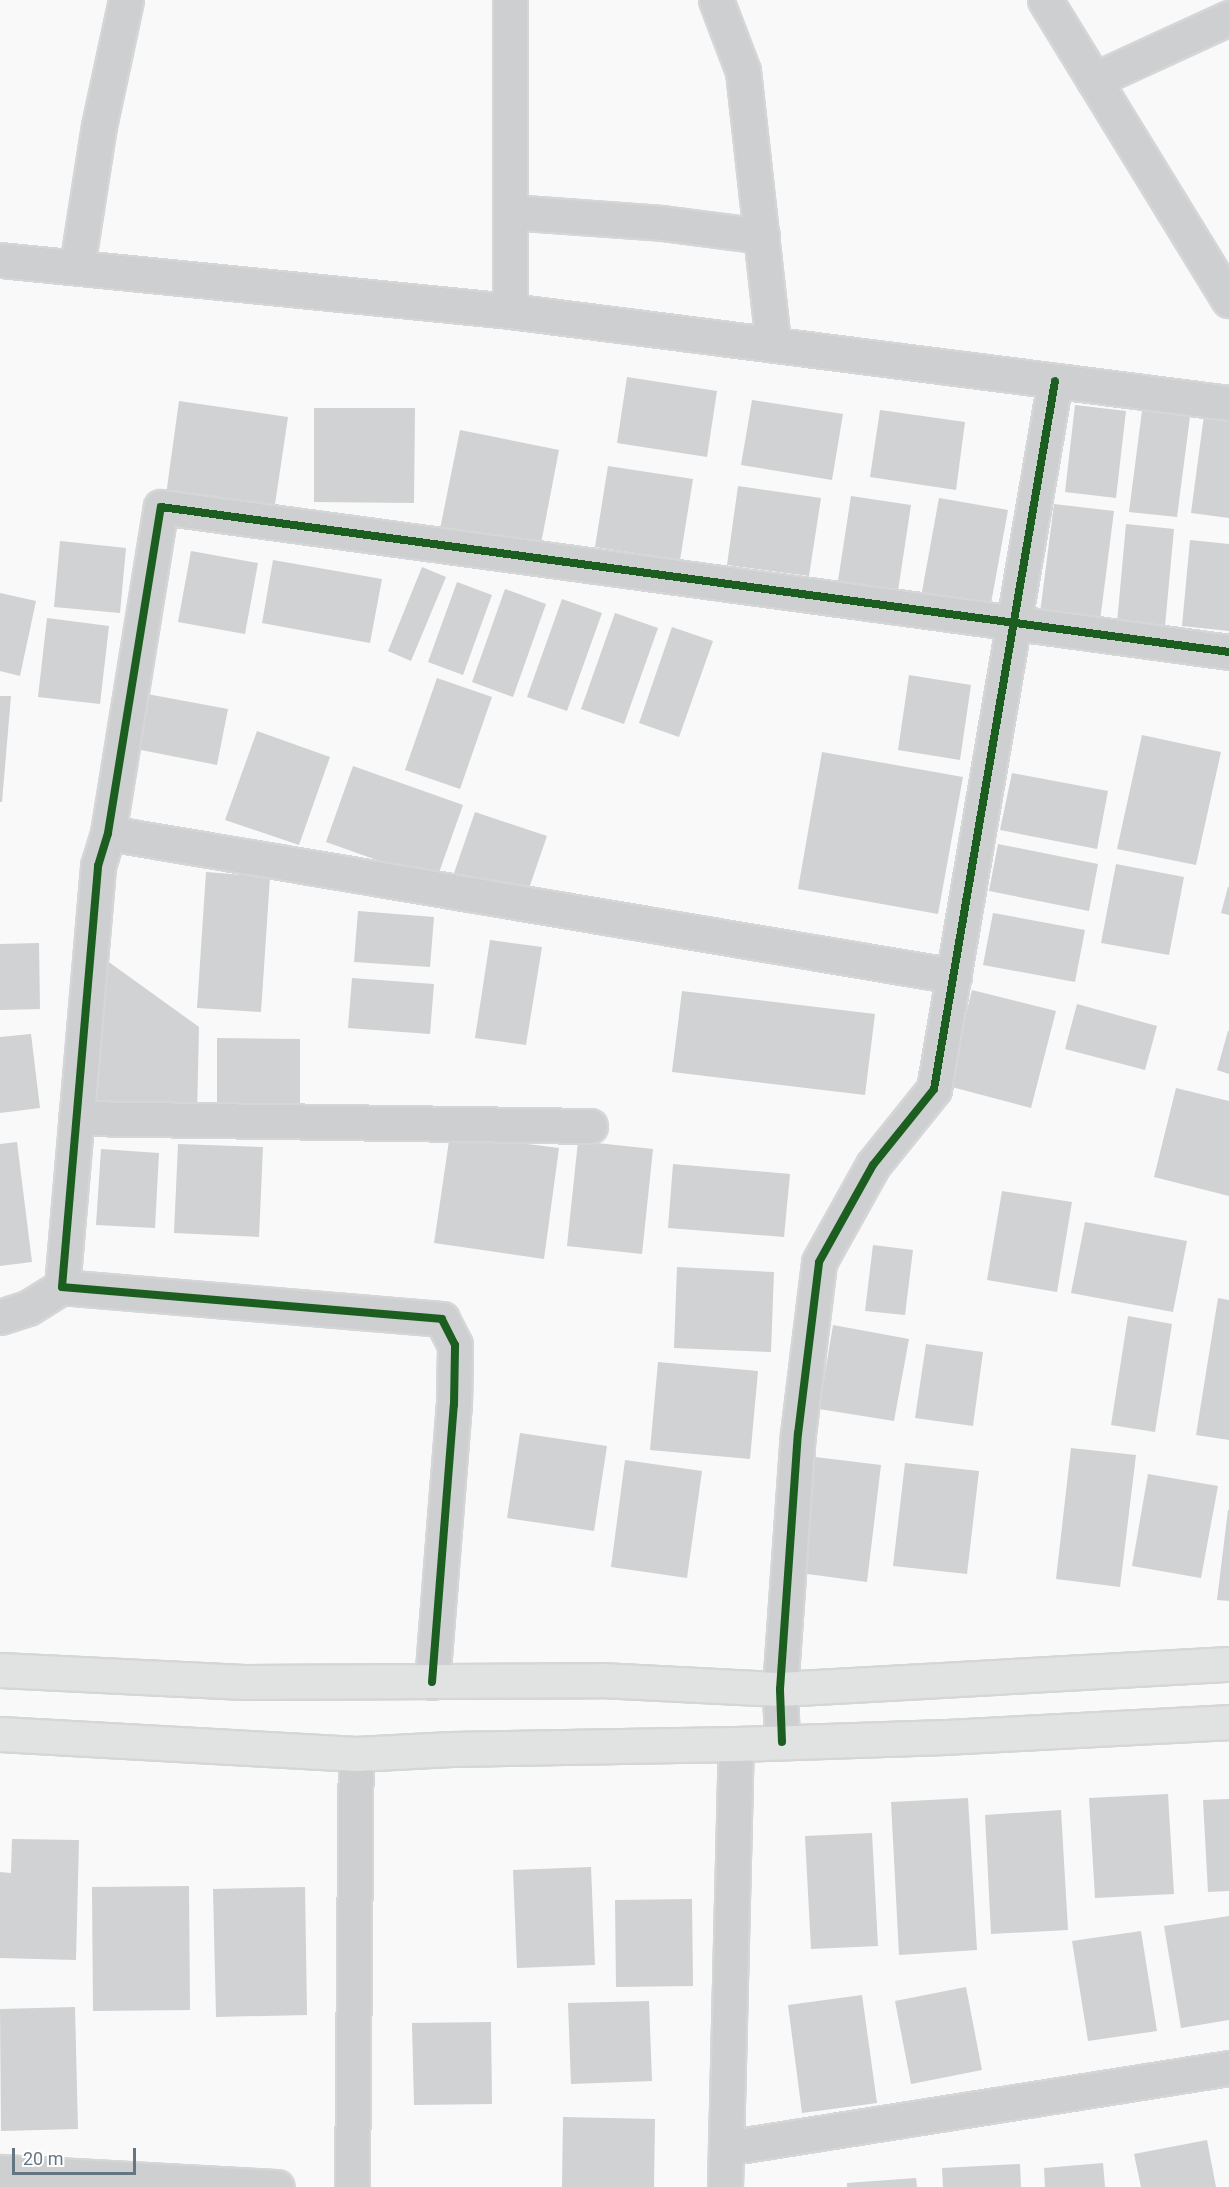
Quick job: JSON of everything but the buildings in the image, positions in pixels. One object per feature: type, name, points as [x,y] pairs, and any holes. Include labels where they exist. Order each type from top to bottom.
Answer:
[{"type":"street","points":[[77,266],[99,126],[126,0]]},
{"type":"street","points":[[510,0],[510,311]]},
{"type":"street","points":[[716,0],[743,71],[773,344]]},
{"type":"street","points":[[1045,0],[1229,300]]},
{"type":"street","points":[[1094,80],[1229,18]]},
{"type":"street","points":[[510,212],[663,223],[762,236]]},
{"type":"street","points":[[0,260],[510,311],[1229,403]]},
{"type":"street","points":[[783,1742],[780,1689],[798,1434],[819,1262],[873,1165],[934,1089],[1055,381]]},
{"type":"street","points":[[62,1287],[98,866],[108,833],[160,507],[1229,652]]},
{"type":"street","points":[[108,833],[954,976]]},
{"type":"street","points":[[76,1118],[590,1126]]},
{"type":"street","points":[[0,1317],[28,1308],[62,1287],[442,1318],[455,1345],[454,1405],[432,1682]]},
{"type":"street","points":[[0,1670],[244,1682],[600,1680],[780,1689],[1229,1664]]},
{"type":"street","points":[[0,1734],[356,1754],[451,1749],[736,1744],[1229,1722]]},
{"type":"street","points":[[725,2187],[736,1744]]},
{"type":"street","points":[[352,2187],[356,1754]]},
{"type":"street","points":[[726,2148],[1229,2068]]},
{"type":"street","points":[[0,2172],[277,2187]]},
{"type":"cycle path","points":[[782,1742],[780,1689],[798,1434],[819,1262],[873,1165],[934,1089],[1055,381]]},
{"type":"cycle path","points":[[432,1682],[454,1405],[455,1345],[442,1319],[62,1287],[98,866],[108,833],[161,507],[1229,652]]}]
